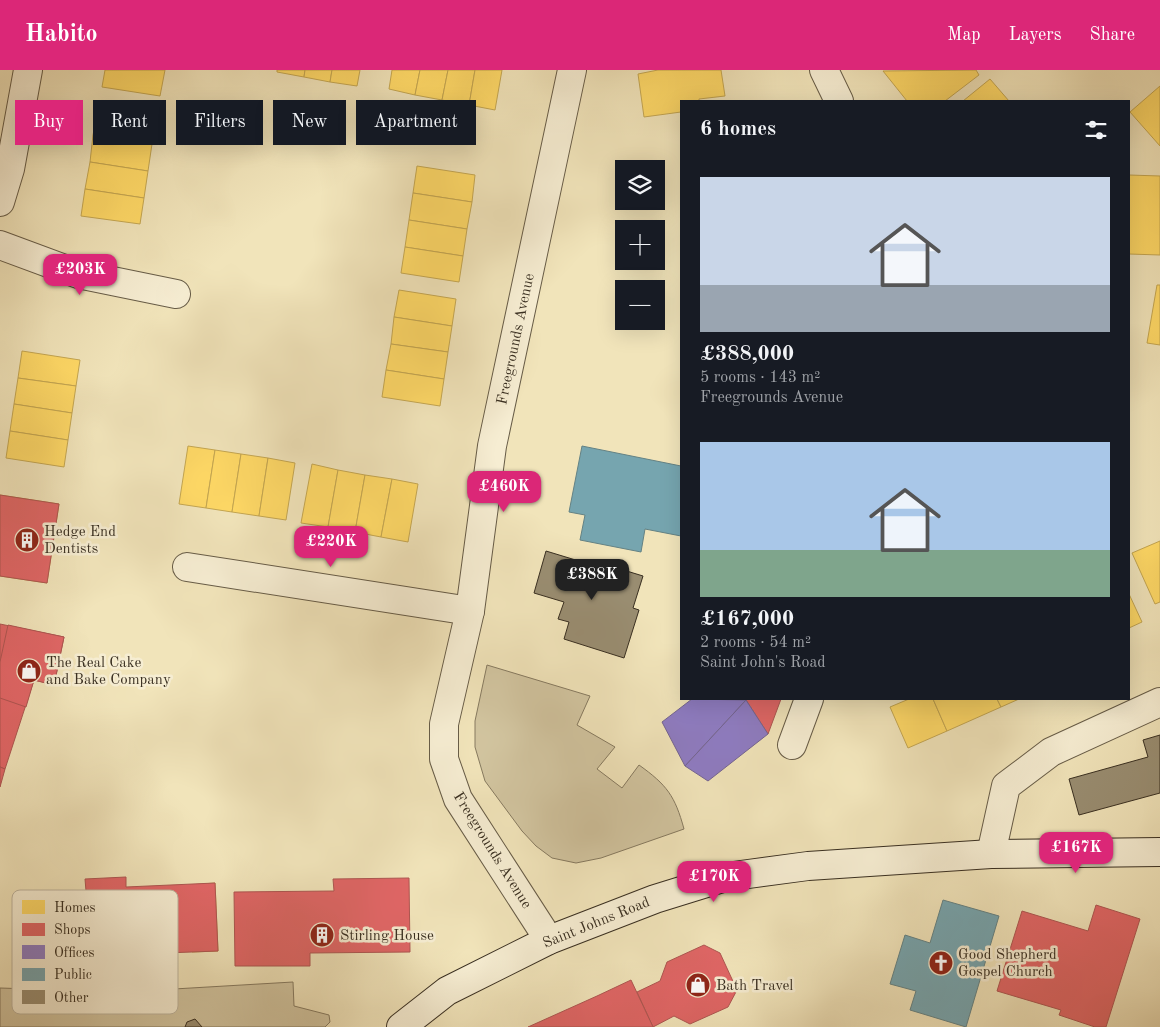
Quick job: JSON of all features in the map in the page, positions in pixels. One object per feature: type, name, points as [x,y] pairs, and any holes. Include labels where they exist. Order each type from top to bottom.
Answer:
[{"type":"street","points":[[0,202],[10,169],[28,70]]},
{"type":"street","name":"Freegrounds Avenue","points":[[550,940],[458,798],[444,759],[444,724],[470,610],[492,446],[572,70]]},
{"type":"street","points":[[824,70],[839,100]]},
{"type":"street","points":[[0,245],[78,274],[176,294]]},
{"type":"street","points":[[187,567],[470,610]]},
{"type":"street","points":[[792,746],[809,700]]},
{"type":"street","points":[[991,854],[1006,786],[1051,752],[1160,702]]},
{"type":"street","name":"Saint Johns Road","points":[[400,1027],[447,991],[550,940],[655,899],[726,877],[808,866],[991,854],[1160,852]]},
{"type":"shaded area","points":[[487,665],[590,696],[577,725],[615,747],[597,769],[622,788],[639,765],[657,779],[669,792],[684,829],[601,858],[576,863],[552,858],[536,846],[522,831],[485,781],[475,747],[475,721]]},
{"type":"shaded area","points":[[293,982],[294,1006],[329,1015],[330,1022],[325,1027],[0,1027],[0,988],[12,988],[12,1014],[178,1014],[178,989]]},
{"type":"building: Homes","points":[[105,70],[165,70],[160,96],[102,87]]},
{"type":"building: Homes","points":[[277,70],[305,70],[304,77],[277,72]]},
{"type":"building: Homes","points":[[305,70],[332,70],[330,82],[304,77]]},
{"type":"building: Homes","points":[[332,70],[360,70],[357,86],[330,82]]},
{"type":"building: Homes","points":[[392,70],[420,70],[415,95],[389,89]]},
{"type":"building: Homes","points":[[420,70],[448,70],[442,100],[415,95]]},
{"type":"building: Homes","points":[[448,70],[475,70],[470,100],[442,100]]},
{"type":"building: Homes","points":[[475,70],[502,70],[495,110],[476,106],[476,100],[470,100]]},
{"type":"building: Homes","points":[[658,70],[721,70],[725,96],[699,100],[680,100],[680,112],[644,117],[638,74]]},
{"type":"building: Homes","points":[[976,70],[979,75],[946,100],[906,100],[883,71]]},
{"type":"building: Homes","points":[[990,79],[1008,100],[964,100]]},
{"type":"building: Homes","points":[[1160,86],[1160,146],[1130,112]]},
{"type":"building: Homes","points":[[93,135],[93,145],[152,145],[148,171],[90,162]]},
{"type":"building: Homes","points":[[90,162],[148,171],[144,198],[85,189]]},
{"type":"building: Homes","points":[[417,166],[475,175],[472,202],[413,193]]},
{"type":"building: Homes","points":[[1130,175],[1160,176],[1160,255],[1130,254]]},
{"type":"building: Homes","points":[[85,189],[144,198],[140,224],[81,216]]},
{"type":"building: Homes","points":[[413,193],[472,202],[467,229],[409,220]]},
{"type":"building: Homes","points":[[409,220],[467,229],[463,256],[405,247]]},
{"type":"building: Homes","points":[[405,247],[463,256],[459,282],[401,273]]},
{"type":"building: Homes","points":[[1157,285],[1160,285],[1160,345],[1147,343]]},
{"type":"building: Homes","points":[[399,290],[456,299],[452,326],[394,317]]},
{"type":"building: Homes","points":[[394,317],[452,326],[448,352],[391,344]]},
{"type":"building: Homes","points":[[391,344],[448,352],[444,379],[386,370]]},
{"type":"building: Homes","points":[[22,351],[80,360],[76,386],[18,378]]},
{"type":"building: Homes","points":[[386,370],[444,379],[440,406],[382,397]]},
{"type":"building: Homes","points":[[18,378],[76,386],[72,413],[14,404]]},
{"type":"building: Homes","points":[[14,404],[72,413],[68,440],[10,431]]},
{"type":"building: Homes","points":[[10,431],[68,440],[64,467],[6,458]]},
{"type":"building: Homes","points":[[188,446],[215,450],[206,508],[179,504]]},
{"type":"building: Homes","points":[[215,450],[241,454],[232,512],[206,508]]},
{"type":"building: Homes","points":[[241,454],[268,458],[259,516],[232,512]]},
{"type":"building: Homes","points":[[268,458],[295,463],[286,520],[259,516]]},
{"type":"building: Homes","points":[[312,464],[338,470],[328,527],[301,523]]},
{"type":"building: Homes","points":[[338,470],[365,475],[355,532],[328,527]]},
{"type":"building: Homes","points":[[365,475],[392,479],[381,537],[355,532]]},
{"type":"building: Homes","points":[[392,479],[418,484],[408,542],[381,537]]},
{"type":"building: Homes","name":"Hedge End Dentists","points":[[0,495],[59,504],[47,583],[0,576]]},
{"type":"building: Homes","points":[[1160,541],[1160,602],[1155,604],[1132,553]]},
{"type":"building: Homes","points":[[1130,596],[1142,622],[1130,628]]},
{"type":"building: Homes","points":[[907,700],[933,700],[947,731],[908,748],[890,707]]},
{"type":"building: Homes","points":[[933,700],[998,700],[1001,707],[947,731]]},
{"type":"building: Homes","points":[[998,700],[1017,700],[1001,707]]},
{"type":"building: Homes","points":[[215,883],[218,951],[192,952],[189,885]]},
{"type":"building: Shops","name":"Hedge End Dentists","points":[[0,495],[59,504],[47,583],[0,576]]},
{"type":"building: Shops","name":"The Real Cake and Bake Company","points":[[0,624],[64,637],[54,685],[34,680],[5,769],[0,767]]},
{"type":"building: Shops","name":"The Real Cake and Bake Company","points":[[8,625],[64,637],[54,685],[34,680],[26,707],[0,698],[0,662]]},
{"type":"building: Shops","points":[[746,700],[781,700],[768,734]]},
{"type":"building: Shops","points":[[0,767],[5,769],[0,787]]},
{"type":"building: Shops","points":[[126,877],[126,887],[215,883],[218,951],[178,953],[178,890],[86,890],[85,879]]},
{"type":"building: Shops","name":"Stirling House","points":[[409,878],[410,952],[310,953],[310,966],[235,966],[234,892],[334,891],[333,879]]},
{"type":"building: Shops","points":[[1096,905],[1140,919],[1106,1027],[1095,1027],[1059,1015],[1061,1010],[997,991],[1022,911],[1088,931]]},
{"type":"building: Shops","points":[[704,945],[720,953],[737,990],[728,1007],[690,1024],[674,1016],[653,1027],[637,992],[660,981],[667,962]]},
{"type":"building: Shops","points":[[631,980],[653,1027],[528,1027],[597,996]]},
{"type":"building: Offices","points":[[691,700],[746,700],[685,766],[662,722]]},
{"type":"building: Offices","points":[[746,700],[768,734],[708,781],[685,766]]},
{"type":"building: Public","points":[[582,446],[680,466],[680,536],[645,529],[641,552],[580,540],[585,515],[569,512]]},
{"type":"building: Public","name":"Good Shepherd Gospel Church","points":[[943,900],[999,916],[966,1027],[910,1010],[916,991],[890,984],[905,935],[930,943]]},
{"type":"building: Other","points":[[546,551],[592,565],[594,561],[643,576],[633,608],[639,610],[624,658],[564,639],[569,622],[558,619],[564,602],[534,593]]},
{"type":"building: Other","points":[[1160,735],[1160,793],[1079,815],[1069,779],[1148,757],[1143,740]]},
{"type":"building: Other","points":[[195,1019],[202,1027],[185,1027],[187,1022]]},
{"type":"place","name":"Hedge End Dentists","points":[[27,540]]},
{"type":"place","name":"The Real Cake and Bake Company","points":[[29,671]]},
{"type":"place","name":"Stirling House","points":[[322,935]]},
{"type":"place","name":"Good Shepherd Gospel Church","points":[[941,963]]},
{"type":"place","name":"Bath Travel","points":[[698,985]]}]
